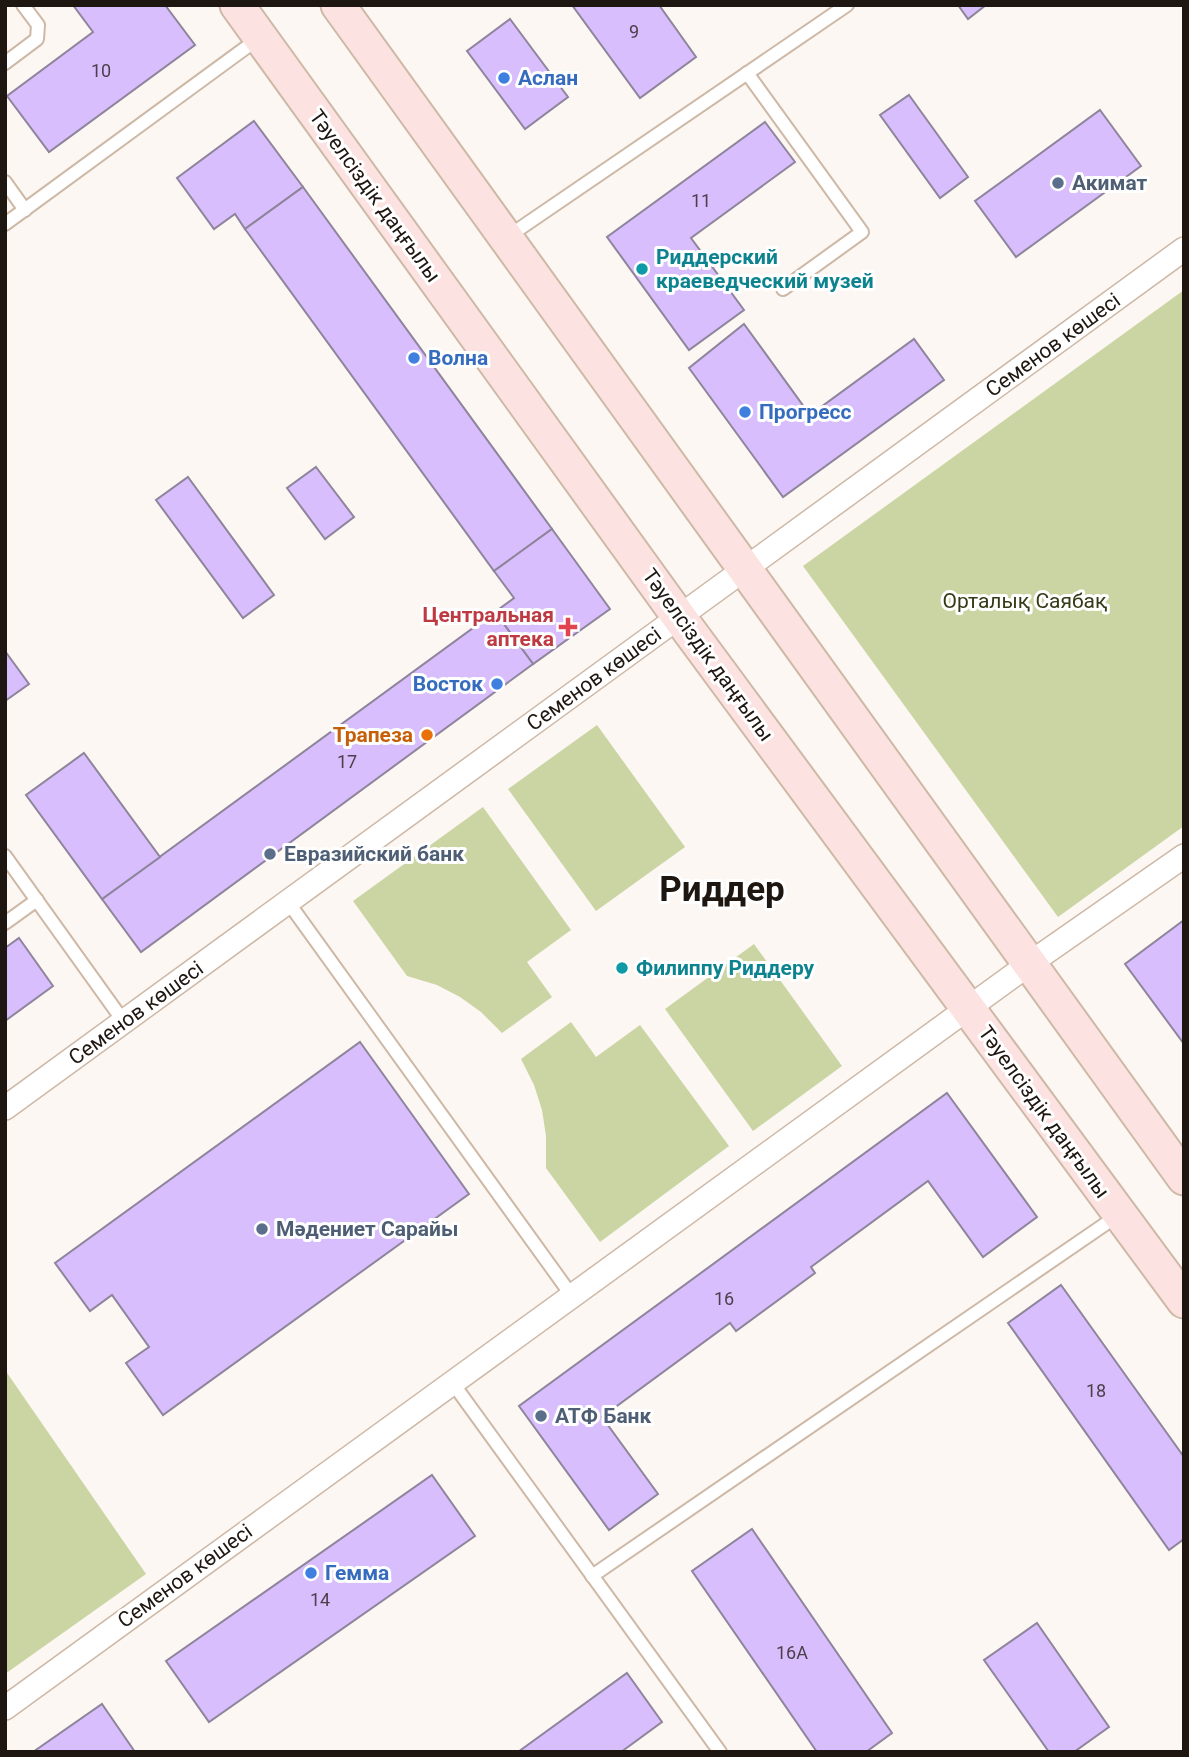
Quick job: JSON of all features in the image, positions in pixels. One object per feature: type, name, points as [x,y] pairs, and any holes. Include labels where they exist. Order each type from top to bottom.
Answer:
[{"type":"street","name":"Тәуелсіздік даңғылы","points":[[237,5],[679,617],[1184,1301]]},
{"type":"street","points":[[338,5],[1184,1178]]},
{"type":"street","name":"Семенов көшесі","points":[[5,1108],[1184,249]]},
{"type":"street","name":"Семенов көшесі","points":[[5,1708],[1029,964],[1184,856]]},
{"type":"lane","points":[[5,63],[37,39],[38,25],[23,5]]},
{"type":"lane","points":[[506,239],[847,5]]},
{"type":"lane","points":[[5,224],[260,37]]},
{"type":"lane","points":[[747,72],[862,232],[783,289]]},
{"type":"lane","points":[[5,182],[25,209]]},
{"type":"lane","points":[[5,856],[124,1022]]},
{"type":"lane","points":[[5,923],[37,900]]},
{"type":"lane","points":[[288,902],[572,1296]]},
{"type":"lane","points":[[592,1576],[1119,1214]]},
{"type":"lane","points":[[452,1382],[720,1752]]},
{"type":"green space","name":"Орталық Саябақ","points":[[1184,290],[1184,826],[1058,917],[803,566]]},
{"type":"green space","points":[[597,725],[685,847],[596,911],[508,789]]},
{"type":"green space","points":[[483,807],[571,930],[527,962],[552,997],[502,1033],[481,1012],[460,997],[437,985],[407,976],[353,901]]},
{"type":"green space","points":[[754,944],[842,1066],[753,1131],[665,1009]]},
{"type":"green space","points":[[571,1022],[596,1057],[640,1025],[729,1146],[600,1242],[546,1168],[546,1136],[542,1110],[534,1085],[521,1059]]},
{"type":"green space","points":[[5,1370],[146,1574],[5,1674]]},
{"type":"building","points":[[73,5],[165,5],[195,45],[49,152],[7,96],[93,32]]},
{"type":"building","points":[[572,5],[659,5],[696,57],[640,98]]},
{"type":"building","points":[[958,5],[986,5],[968,19]]},
{"type":"building","points":[[510,19],[568,97],[525,129],[467,51]]},
{"type":"building","points":[[909,95],[968,177],[940,198],[880,115]]},
{"type":"building","name":"Акимат","points":[[1100,110],[1141,166],[1016,257],[975,201]]},
{"type":"building","points":[[254,121],[303,187],[245,229],[235,214],[214,229],[177,178]]},
{"type":"building","points":[[765,122],[795,162],[691,238],[744,310],[689,350],[607,237]]},
{"type":"building","points":[[303,187],[552,529],[494,571],[245,229]]},
{"type":"building","points":[[744,324],[810,415],[914,339],[944,380],[783,497],[689,368]]},
{"type":"building","points":[[316,467],[354,517],[325,539],[287,488]]},
{"type":"building","points":[[188,477],[274,595],[243,618],[156,500]]},
{"type":"building","points":[[552,529],[610,609],[533,664],[495,612],[514,598],[494,571]]},
{"type":"building","points":[[495,612],[533,664],[141,952],[102,899]]},
{"type":"building","points":[[5,651],[29,684],[5,701]]},
{"type":"building","points":[[84,753],[160,857],[102,899],[26,795]]},
{"type":"building","points":[[1184,920],[1184,1044],[1125,964]]},
{"type":"building","points":[[19,938],[53,986],[5,1021],[5,948]]},
{"type":"building","name":"Мәдениет Сарайы","points":[[360,1042],[469,1194],[163,1415],[126,1363],[149,1347],[112,1295],[90,1311],[55,1263]]},
{"type":"building","points":[[947,1093],[1037,1217],[983,1257],[928,1181],[811,1267],[815,1273],[736,1331],[730,1323],[602,1417],[658,1494],[609,1530],[519,1406]]},
{"type":"building","points":[[1061,1285],[1184,1457],[1184,1539],[1169,1550],[1008,1323]]},
{"type":"building","points":[[432,1475],[475,1536],[209,1722],[166,1661]]},
{"type":"building","points":[[752,1529],[892,1733],[866,1752],[817,1752],[692,1571]]},
{"type":"building","points":[[1037,1623],[1109,1727],[1074,1752],[1049,1752],[984,1660]]},
{"type":"building","points":[[627,1673],[662,1722],[621,1752],[518,1752]]},
{"type":"building","points":[[102,1704],[135,1752],[33,1752]]},
{"type":"place","name":"Аслан","points":[[504,78]]},
{"type":"place","name":"Акимат","points":[[1058,183]]},
{"type":"place","name":"Риддерский краеведческий музей","points":[[642,269]]},
{"type":"place","name":"Волна","points":[[414,358]]},
{"type":"place","name":"Прогресс","points":[[745,412]]},
{"type":"place","name":"Центральная аптека","points":[[568,627]]},
{"type":"place","name":"Восток","points":[[497,684]]},
{"type":"place","name":"Трапеза","points":[[427,735]]},
{"type":"place","name":"Евразийский банк","points":[[270,854]]},
{"type":"place","name":"Филиппу Риддеру","points":[[622,968]]},
{"type":"place","name":"Мәдениет Сарайы","points":[[262,1229]]},
{"type":"place","name":"АТФ Банк","points":[[541,1416]]},
{"type":"place","name":"Гемма","points":[[311,1573]]},
{"type":"district","name":"Риддер","points":[[722,889]]}]
